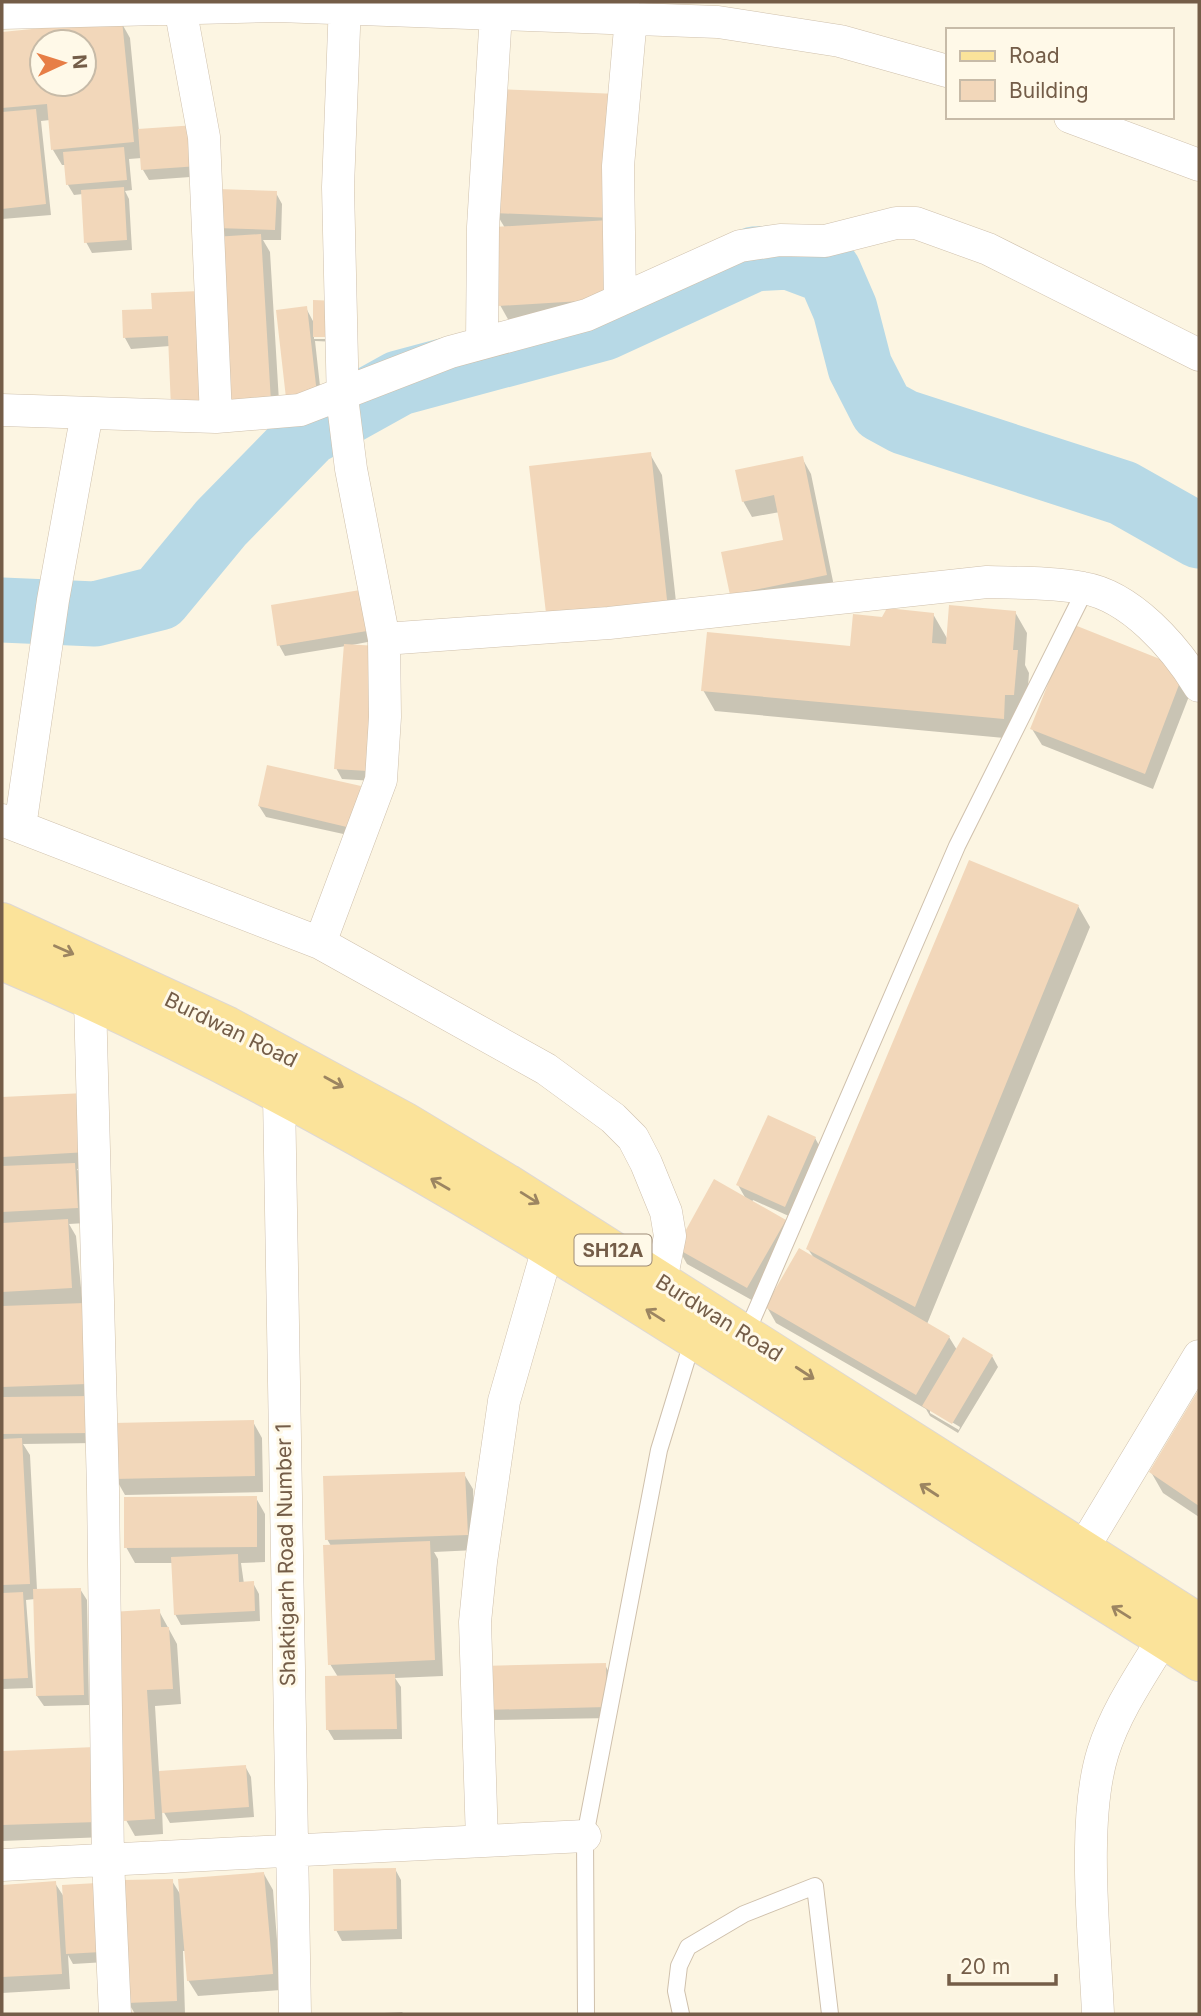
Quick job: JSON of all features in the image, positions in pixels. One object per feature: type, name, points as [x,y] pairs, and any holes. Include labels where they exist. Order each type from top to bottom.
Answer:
[{"type":"main road","name":"Burdwan Road","points":[[2,922],[228,1026],[321,1075],[507,1183],[1082,1549],[1181,1625],[1199,1662]]},
{"type":"main road","name":"Burdwan Road","points":[[2,961],[90,1000],[279,1095],[390,1155],[548,1248],[693,1339],[1181,1625]]},
{"type":"street","points":[[320,943],[382,780],[385,716],[384,639],[344,409],[338,187],[345,6]]},
{"type":"street","points":[[2,13],[180,7],[345,6],[718,22],[840,41],[946,71]]},
{"type":"street","points":[[180,7],[204,137],[215,417]]},
{"type":"street","points":[[482,343],[483,227],[496,13]]},
{"type":"street","points":[[620,300],[618,166],[631,17]]},
{"type":"street","points":[[1075,119],[1199,165]]},
{"type":"street","points":[[2,410],[215,417],[344,409],[450,352],[587,314],[740,246],[780,240],[825,241],[896,223],[916,223],[988,249],[1199,355]]},
{"type":"street","points":[[86,413],[46,649],[11,823],[320,943],[546,1069],[613,1118],[633,1138],[666,1212],[670,1236],[661,1281]]},
{"type":"street","points":[[384,639],[609,623],[987,582],[1086,588],[1119,602],[1182,659],[1199,686]]},
{"type":"street","points":[[90,1000],[103,1489],[108,1860],[116,2014]]},
{"type":"street","name":"Shaktigarh Road Number 1","points":[[279,1095],[290,1850],[295,2014]]},
{"type":"street","points":[[482,1841],[475,1622],[481,1562],[504,1401],[548,1248]]},
{"type":"street","points":[[1082,1549],[1199,1356]]},
{"type":"street","points":[[1098,2014],[1092,1849],[1094,1795],[1103,1753],[1120,1710],[1181,1625]]},
{"type":"street","points":[[2,1865],[585,1836]]},
{"type":"lane","points":[[745,1334],[957,846],[1086,588]]},
{"type":"lane","points":[[586,2014],[585,1836],[659,1450],[693,1339]]},
{"type":"lane","points":[[681,2014],[676,1991],[678,1966],[688,1947],[744,1914],[815,1886],[830,2014]]},
{"type":"building","points":[[122,20],[134,142],[51,150],[47,104],[2,108],[2,32],[28,29],[28,98],[98,98],[98,28],[42,28]]},
{"type":"building","points":[[499,89],[618,94],[613,218],[494,213]]},
{"type":"building","points":[[36,109],[46,204],[2,209],[2,112]]},
{"type":"building","points":[[196,125],[199,166],[141,170],[138,129]]},
{"type":"building","points":[[124,147],[127,180],[66,185],[63,152]]},
{"type":"building","points":[[124,187],[127,240],[84,243],[81,190]]},
{"type":"building","points":[[217,189],[277,191],[275,230],[216,228]]},
{"type":"building","points":[[609,220],[614,299],[498,306],[494,227]]},
{"type":"building","points":[[261,234],[271,402],[224,406],[214,237]]},
{"type":"building","points":[[200,291],[206,406],[171,408],[168,336],[123,338],[122,310],[152,309],[151,293]]},
{"type":"building","points":[[313,300],[337,301],[337,337],[313,337]]},
{"type":"building","points":[[307,306],[317,394],[286,398],[276,310]]},
{"type":"building","points":[[651,452],[668,609],[547,622],[529,466]]},
{"type":"building","points":[[803,456],[827,575],[730,595],[721,552],[783,540],[774,495],[742,502],[735,470]]},
{"type":"building","points":[[366,589],[373,630],[277,646],[271,605]]},
{"type":"building","points":[[949,605],[1016,611],[1013,650],[1018,650],[1014,695],[1005,695],[1004,719],[701,691],[707,632],[850,646],[853,614],[882,617],[887,608],[934,613],[932,643],[946,644]]},
{"type":"building","points":[[1072,624],[1185,669],[1145,774],[1030,729]]},
{"type":"building","points":[[344,644],[378,646],[368,771],[334,769]]},
{"type":"building","points":[[267,765],[361,786],[351,828],[258,806]]},
{"type":"building","points":[[969,860],[1079,905],[915,1307],[806,1249]]},
{"type":"building","points":[[85,1093],[88,1152],[2,1157],[2,1097]]},
{"type":"building","points":[[768,1115],[816,1137],[785,1207],[736,1185]]},
{"type":"building","points":[[75,1163],[78,1208],[2,1212],[2,1166]]},
{"type":"building","points":[[714,1179],[786,1220],[747,1288],[676,1248]]},
{"type":"building","points":[[68,1219],[72,1288],[2,1292],[2,1223]]},
{"type":"building","points":[[799,1248],[950,1336],[916,1395],[765,1307]]},
{"type":"building","points":[[85,1303],[87,1384],[2,1387],[2,1306]]},
{"type":"building","points":[[963,1337],[993,1355],[952,1424],[922,1406]]},
{"type":"building","points":[[1199,1389],[1199,1506],[1149,1472]]},
{"type":"building","points":[[91,1396],[91,1433],[2,1434],[2,1397]]},
{"type":"building","points":[[254,1420],[255,1476],[114,1479],[113,1423]]},
{"type":"building","points":[[22,1438],[30,1584],[2,1585],[2,1439]]},
{"type":"building","points":[[465,1472],[468,1535],[325,1540],[323,1476]]},
{"type":"building","points":[[257,1496],[257,1547],[124,1548],[124,1497]]},
{"type":"building","points":[[430,1541],[435,1660],[328,1665],[323,1545]]},
{"type":"building","points":[[238,1554],[239,1582],[254,1581],[255,1611],[174,1615],[171,1557]]},
{"type":"building","points":[[81,1588],[84,1695],[36,1696],[33,1589]]},
{"type":"building","points":[[23,1592],[28,1678],[2,1679],[2,1593]]},
{"type":"building","points":[[160,1609],[161,1627],[169,1627],[173,1689],[147,1690],[155,1819],[124,1821],[111,1612]]},
{"type":"building","points":[[606,1663],[607,1707],[483,1710],[481,1666]]},
{"type":"building","points":[[395,1674],[397,1729],[326,1730],[325,1676]]},
{"type":"building","points":[[95,1747],[98,1822],[2,1825],[2,1751]]},
{"type":"building","points":[[246,1765],[249,1807],[162,1813],[159,1771]]},
{"type":"building","points":[[396,1868],[397,1929],[334,1931],[333,1869]]},
{"type":"building","points":[[264,1872],[273,1974],[187,1981],[178,1879]]},
{"type":"building","points":[[173,1879],[177,2001],[127,2003],[123,1880]]},
{"type":"building","points":[[56,1881],[62,1974],[2,1977],[2,1885]]},
{"type":"building","points":[[97,1883],[101,1952],[66,1954],[62,1885]]},
{"type":"waterway","points":[[2,610],[95,614],[159,598],[221,523],[309,433],[399,383],[604,328],[754,259],[789,257],[829,272],[845,309],[860,367],[882,410],[904,422],[1123,493],[1199,536]]}]
